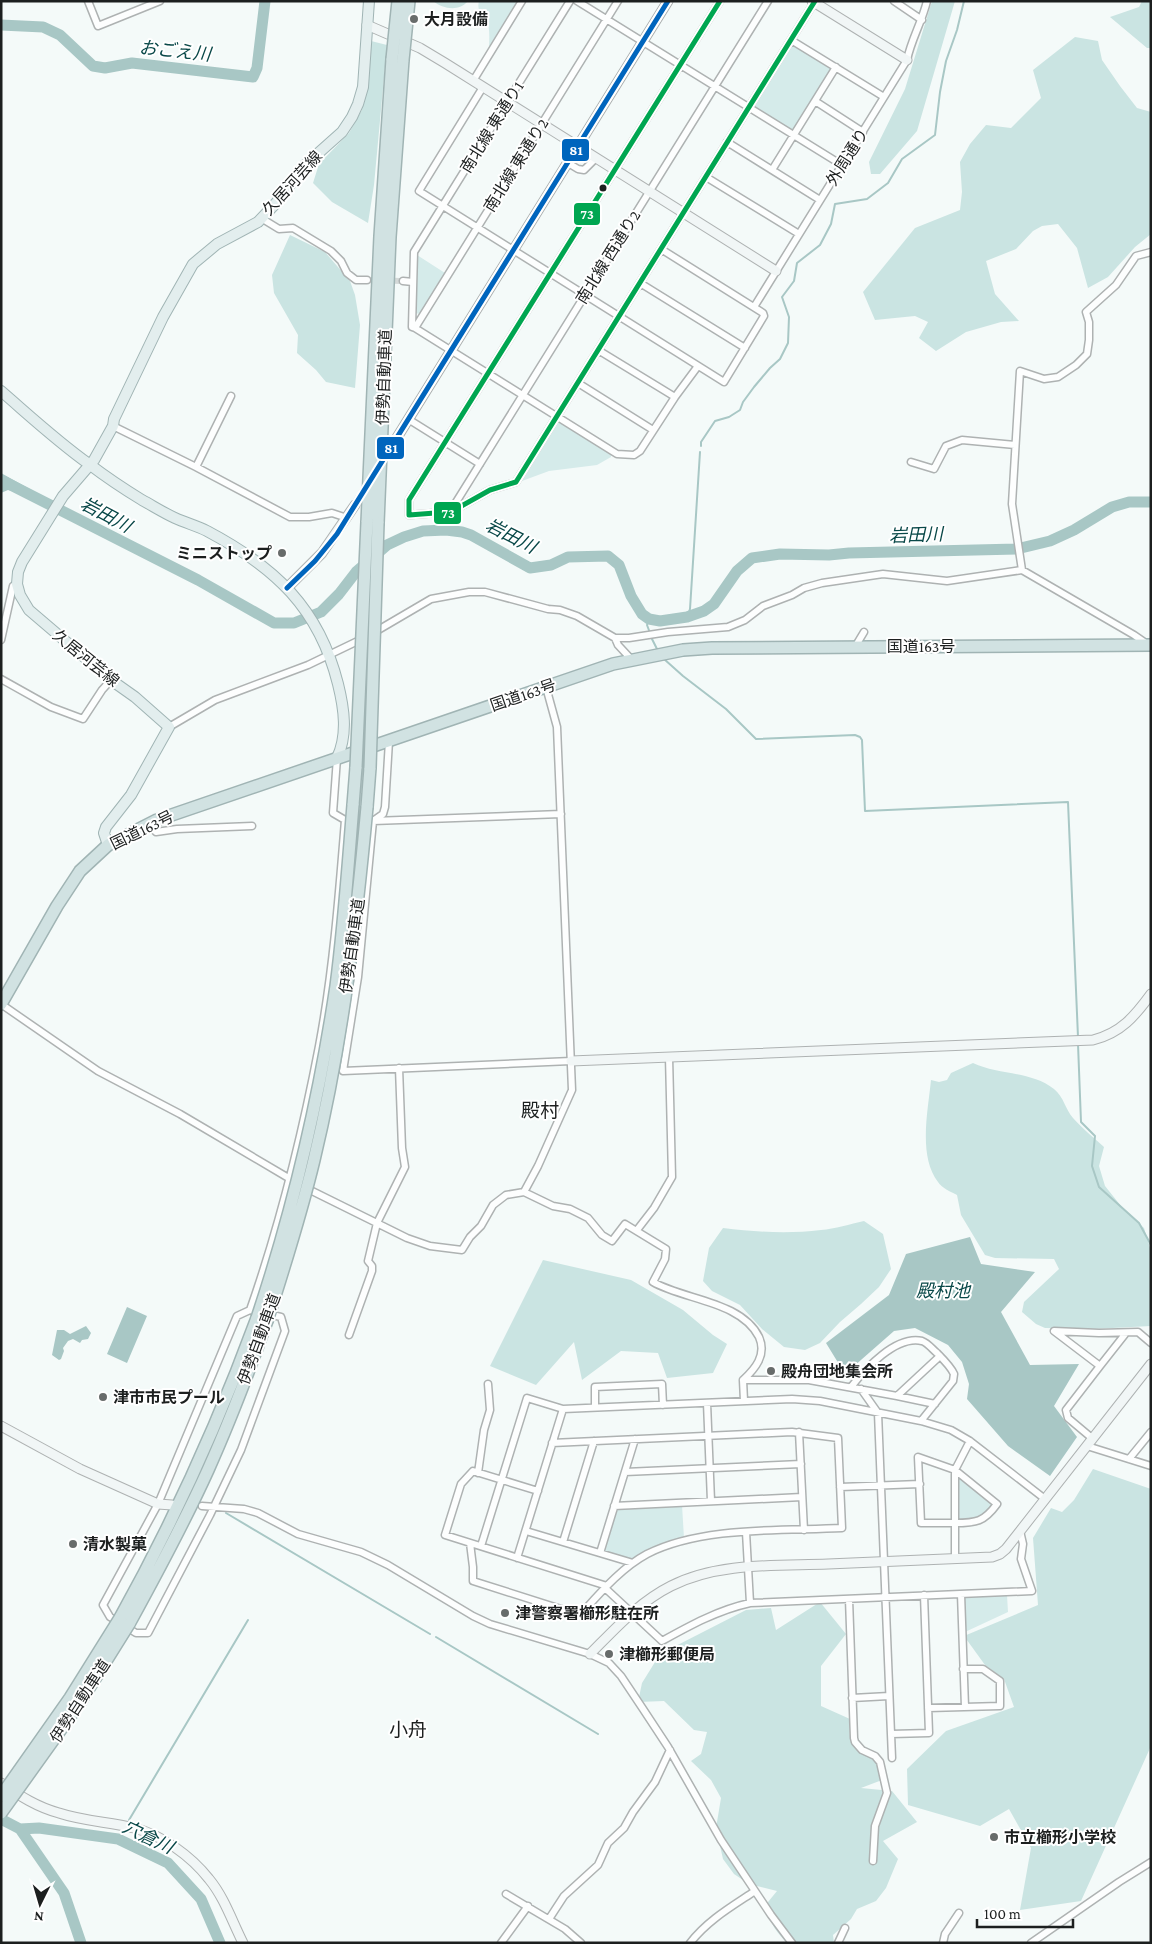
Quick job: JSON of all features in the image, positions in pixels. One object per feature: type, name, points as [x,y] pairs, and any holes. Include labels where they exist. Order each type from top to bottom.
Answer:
[{"type":"highway","name":"伊勢自動車道","points":[[1,1796],[124,1621],[163,1562],[208,1471],[248,1372],[258,1316],[284,1233],[303,1158],[317,1094],[337,976],[346,895],[390,237],[398,60],[398,1]]},
{"type":"highway","name":"伊勢自動車道","points":[[398,60],[409,1]]},
{"type":"highway","name":"伊勢自動車道","points":[[258,1316],[294,1236],[314,1160],[337,1048],[359,896],[370,768],[372,523]]},
{"type":"highway","name":"国道163号","points":[[1,1004],[74,879],[108,845],[148,823],[631,659],[683,650],[712,648],[1149,645]]},
{"type":"highway","name":"伊勢自動車道","points":[[1,1813],[79,1704],[124,1621]]},
{"type":"main road","name":"久居河芸線","points":[[169,727],[35,616],[23,601],[17,584],[22,562],[63,496],[94,460],[113,426],[114,420],[163,317],[193,264],[217,244],[258,222],[276,203],[304,165],[342,132],[355,111],[363,87],[369,1]]},
{"type":"main road","points":[[1,391],[89,464],[151,505],[174,518],[206,531],[243,552],[268,570],[295,596],[315,624],[328,652],[340,693],[344,720],[343,744],[337,758]]},
{"type":"main road","points":[[108,845],[104,832],[106,827],[131,795],[169,727]]},
{"type":"street","points":[[88,1],[98,26],[160,1]]},
{"type":"street","points":[[473,81],[522,1]]},
{"type":"street","name":"南北線 東通り1","points":[[413,282],[414,252],[570,1]]},
{"type":"street","points":[[577,1],[842,165]]},
{"type":"street","name":"南北線 東通り2","points":[[414,328],[618,1]]},
{"type":"street","points":[[393,444],[668,1]]},
{"type":"street","points":[[720,1],[409,500],[409,515],[449,514],[490,490],[516,482],[814,2],[907,60]]},
{"type":"street","name":"南北線 西通り2","points":[[449,514],[768,1]]},
{"type":"street","points":[[894,1],[922,20]]},
{"type":"street","name":"外周通り","points":[[754,307],[907,60],[908,52],[922,20],[927,1]]},
{"type":"street","points":[[367,25],[420,48],[446,63],[776,271]]},
{"type":"street","points":[[791,40],[884,97]]},
{"type":"street","points":[[772,170],[836,67]]},
{"type":"street","points":[[484,87],[419,192],[724,382],[764,316],[763,312],[661,249]]},
{"type":"street","points":[[815,101],[863,132]]},
{"type":"street","points":[[727,142],[820,200]]},
{"type":"street","points":[[568,163],[584,170],[596,158]]},
{"type":"street","points":[[706,177],[799,234]]},
{"type":"street","points":[[261,218],[279,229],[293,228],[341,261],[347,273],[356,280],[367,280]]},
{"type":"street","points":[[1022,570],[1012,504],[1020,371],[1044,379],[1058,377],[1076,365],[1087,354],[1089,322],[1086,312],[1116,285],[1136,256],[1151,252]]},
{"type":"street","points":[[403,281],[413,282],[412,327],[616,454],[634,455],[640,451],[675,397],[698,366]]},
{"type":"street","points":[[640,283],[745,348]]},
{"type":"street","points":[[598,350],[675,397]]},
{"type":"street","points":[[578,383],[653,430]]},
{"type":"street","points":[[196,467],[231,396]]},
{"type":"street","points":[[408,419],[480,464]]},
{"type":"street","points":[[113,426],[290,517],[332,513],[347,518]]},
{"type":"street","points":[[911,462],[934,469],[946,446],[962,440],[1015,445]]},
{"type":"street","points":[[287,588],[319,557],[355,505]]},
{"type":"street","points":[[169,727],[224,696],[382,628],[432,599],[477,591],[568,612],[615,638],[644,637],[668,632],[728,628],[745,620],[763,606],[792,595],[804,588],[822,583],[883,574],[947,581],[1022,570],[1149,645]]},
{"type":"street","points":[[1,640],[13,586],[17,584]]},
{"type":"street","points":[[855,647],[864,632]]},
{"type":"street","points":[[615,638],[618,645],[631,659]]},
{"type":"street","points":[[1,679],[42,703],[83,719],[111,680]]},
{"type":"street","points":[[524,1192],[536,1171],[572,1090],[558,727],[546,687]]},
{"type":"street","points":[[389,741],[386,807],[383,814],[373,821],[358,977],[343,1071],[1093,1040],[1102,1038],[1122,1027],[1134,1017],[1151,995]]},
{"type":"street","points":[[337,758],[334,813],[345,820],[373,821],[561,814]]},
{"type":"street","points":[[258,1316],[267,1262],[302,1130],[321,1037],[338,904],[345,820]]},
{"type":"street","points":[[148,823],[156,832],[176,829],[252,826]]},
{"type":"street","points":[[1,1004],[98,1071],[180,1114],[289,1178],[377,1224],[430,1246],[462,1250],[470,1237],[481,1226],[493,1205],[506,1195],[524,1192],[553,1206],[570,1209],[588,1218],[602,1235],[612,1241],[625,1224],[637,1230],[664,1247],[667,1252],[653,1282],[716,1305],[741,1317],[755,1330],[760,1340],[761,1354],[756,1366],[743,1380],[744,1401]]},
{"type":"street","points":[[637,1230],[654,1208],[672,1177],[669,1057]]},
{"type":"street","points":[[349,1334],[372,1272],[372,1266],[368,1261],[377,1224],[405,1167],[402,1148],[399,1068]]},
{"type":"street","points":[[237,1316],[258,1316],[281,1317],[285,1331],[241,1450],[210,1515],[148,1633],[136,1633],[110,1617],[103,1605],[158,1504],[237,1316]]},
{"type":"street","points":[[1100,1366],[1054,1330],[1138,1332],[1151,1342]]},
{"type":"street","points":[[1126,1333],[1066,1410],[1068,1418],[1090,1442],[1129,1459],[1151,1466]]},
{"type":"street","points":[[851,1387],[865,1369],[880,1356],[905,1342],[925,1342],[953,1370],[954,1378],[921,1421]]},
{"type":"street","points":[[897,1396],[940,1356]]},
{"type":"street","points":[[590,1654],[631,1613],[655,1595],[684,1580],[728,1569],[956,1559],[992,1557],[1000,1554],[1020,1532],[1151,1364]]},
{"type":"street","points":[[743,1380],[796,1379],[851,1387],[935,1404]]},
{"type":"street","points":[[478,1473],[484,1430],[490,1410],[488,1384]]},
{"type":"street","points":[[596,1408],[595,1387],[662,1384],[663,1405]]},
{"type":"street","points":[[861,1389],[878,1413],[892,1758]]},
{"type":"street","points":[[481,1546],[527,1398],[563,1409],[804,1400],[921,1421],[951,1430],[970,1441],[1045,1499]]},
{"type":"street","points":[[707,1403],[711,1501]]},
{"type":"street","points":[[518,1558],[563,1409]]},
{"type":"street","points":[[1,1426],[80,1469],[158,1504],[172,1505]]},
{"type":"street","points":[[470,1543],[473,1581],[580,1615],[606,1587],[633,1563],[673,1544],[712,1535],[842,1528],[838,1438],[799,1432],[552,1444]]},
{"type":"street","points":[[799,1432],[804,1530]]},
{"type":"street","points":[[1129,1459],[1151,1432]]},
{"type":"street","points":[[600,1554],[635,1439]]},
{"type":"street","points":[[563,1542],[594,1441]]},
{"type":"street","points":[[956,1559],[955,1470],[970,1441]]},
{"type":"street","points":[[918,1457],[955,1470],[997,1504],[981,1520],[974,1523],[921,1523],[918,1457]]},
{"type":"street","points":[[625,1472],[801,1464]]},
{"type":"street","points":[[538,1491],[473,1471],[461,1484],[444,1535],[606,1587],[662,1641],[726,1610],[750,1603],[1032,1591],[1021,1559],[1023,1544],[1020,1532]]},
{"type":"street","points":[[840,1487],[920,1484]]},
{"type":"street","points":[[614,1506],[802,1497]]},
{"type":"street","points":[[202,1506],[244,1509],[258,1513],[298,1534],[362,1552],[388,1565],[481,1620],[590,1654],[603,1660],[616,1670],[670,1750],[721,1840],[754,1891],[792,1943]]},
{"type":"street","points":[[526,1531],[633,1563]]},
{"type":"street","points":[[746,1532],[750,1603]]},
{"type":"street","points":[[961,1594],[965,1707]]},
{"type":"street","points":[[891,1734],[929,1733],[924,1595]]},
{"type":"street","points":[[849,1599],[853,1732],[855,1742],[862,1750],[875,1756],[880,1762],[888,1793],[875,1826],[873,1862]]},
{"type":"street","points":[[928,1708],[1000,1706],[1000,1681],[983,1669],[964,1669]]},
{"type":"street","points":[[852,1698],[889,1696]]},
{"type":"street","points":[[550,1919],[564,1896],[598,1865],[608,1843],[624,1828],[655,1782],[670,1750]]},
{"type":"street","points":[[1,1784],[30,1802],[44,1808],[75,1818],[133,1828],[149,1833],[169,1844],[189,1859],[212,1883],[222,1897],[243,1943]]},
{"type":"street","points":[[1031,1943],[1151,1862]]},
{"type":"street","points":[[690,1943],[702,1928],[720,1913],[754,1891]]},
{"type":"street","points":[[506,1894],[550,1919],[581,1943]]},
{"type":"street","points":[[501,1943],[528,1906]]},
{"type":"street","points":[[943,1943],[947,1930],[960,1913]]},
{"type":"street","points":[[838,1943],[846,1928]]},
{"type":"shaded area","points":[[433,1],[468,1],[460,7],[451,8],[441,6]]},
{"type":"shaded area","points":[[479,1],[519,1],[489,50],[489,27],[479,11]]},
{"type":"shaded area","points":[[932,1],[955,1],[917,131],[880,174],[871,174],[869,162],[905,89]]},
{"type":"shaded area","points":[[1142,1],[1151,1],[1151,48],[1147,48],[1110,17],[1139,7]]},
{"type":"shaded area","points":[[1075,37],[1098,41],[1102,60],[1120,86],[1137,108],[1151,112],[1151,234],[1135,247],[1108,277],[1088,288],[1077,248],[1058,224],[1042,226],[1033,231],[1016,249],[986,261],[995,294],[1019,321],[1001,322],[966,332],[936,351],[919,338],[928,322],[915,316],[875,320],[863,292],[915,228],[960,210],[962,192],[960,162],[970,144],[986,125],[1011,128],[1041,98],[1033,70]]},
{"type":"shaded area","points":[[371,41],[387,45],[374,185],[368,223],[332,202],[313,183],[319,164],[349,133],[362,110]]},
{"type":"shaded area","points":[[795,45],[830,67],[831,72],[795,129],[790,131],[755,109],[755,104],[791,46]]},
{"type":"shaded area","points":[[290,235],[325,252],[350,281],[355,295],[360,325],[355,388],[326,382],[297,353],[298,335],[274,293],[272,275]]},
{"type":"shaded area","points":[[417,255],[445,273],[420,314],[415,313]]},
{"type":"shaded area","points":[[560,422],[611,454],[611,457],[597,465],[549,471],[522,481],[556,423]]},
{"type":"shaded area","points":[[973,1063],[1045,1083],[1060,1096],[1073,1118],[1104,1147],[1099,1166],[1105,1186],[1125,1211],[1144,1228],[1151,1251],[1151,1326],[1093,1329],[1045,1328],[1036,1324],[1022,1312],[1024,1302],[1059,1269],[1054,1259],[995,1258],[985,1255],[961,1215],[957,1195],[940,1184],[932,1171],[928,1159],[926,1133],[931,1080],[939,1082],[947,1080],[951,1073]]},
{"type":"shaded area","points":[[864,1221],[883,1234],[891,1269],[879,1287],[820,1343],[805,1350],[784,1347],[762,1329],[740,1305],[712,1291],[703,1281],[709,1248],[723,1228],[796,1232],[832,1229]]},
{"type":"shaded area","points":[[543,1260],[631,1280],[683,1310],[727,1344],[713,1373],[667,1378],[658,1353],[621,1351],[582,1380],[574,1342],[536,1385],[490,1366]]},
{"type":"shaded area","points":[[1093,1469],[1151,1489],[1151,1746],[1081,1901],[1020,1910],[1031,1848],[1009,1809],[980,1826],[908,1805],[907,1769],[946,1731],[1014,1707],[1004,1679],[985,1665],[964,1636],[1038,1605],[1033,1538],[1051,1508],[1062,1512],[1074,1500]]},
{"type":"shaded area","points":[[959,1477],[991,1503],[992,1505],[980,1517],[958,1519]]},
{"type":"shaded area","points":[[682,1505],[684,1538],[633,1560],[605,1552],[604,1549],[615,1511],[618,1509]]},
{"type":"shaded area","points":[[1007,1595],[1008,1612],[965,1632],[965,1597]]},
{"type":"shaded area","points":[[820,1602],[846,1634],[821,1666],[821,1706],[850,1719],[851,1742],[857,1750],[875,1761],[879,1767],[882,1780],[861,1788],[892,1791],[917,1822],[883,1841],[898,1859],[886,1888],[876,1901],[857,1909],[851,1919],[833,1935],[834,1943],[787,1943],[775,1929],[769,1915],[768,1902],[777,1891],[749,1884],[734,1874],[723,1859],[716,1828],[721,1798],[711,1780],[691,1761],[701,1754],[707,1732],[694,1730],[664,1701],[638,1702],[642,1683],[660,1654],[746,1610],[771,1608],[776,1630]]},
{"type":"water","points":[[1,473],[44,497],[8,490],[1,493]]},
{"type":"water","name":"殿村池","points":[[970,1237],[981,1264],[1035,1272],[1001,1312],[1030,1365],[1079,1364],[1054,1406],[1077,1437],[1050,1476],[1008,1446],[967,1399],[969,1384],[962,1362],[948,1345],[915,1328],[894,1331],[845,1374],[826,1343],[889,1295],[906,1254]]},
{"type":"water","points":[[127,1307],[147,1316],[127,1363],[107,1354]]},
{"type":"water","points":[[86,1326],[91,1333],[88,1339],[82,1340],[80,1343],[73,1339],[68,1341],[63,1348],[64,1351],[59,1360],[52,1355],[57,1330],[64,1330],[70,1334]]},
{"type":"waterway","name":"おごえ川","points":[[1,25],[43,27],[60,35],[93,66],[105,68],[132,63],[253,77],[257,68],[265,1]]},
{"type":"waterway","points":[[701,446],[701,442],[715,421],[729,417],[740,410],[743,402],[754,387],[780,359],[788,343],[789,317],[782,297],[794,281],[797,263],[820,245],[831,224],[835,204],[867,199],[888,183],[902,159],[935,135],[946,61],[957,30],[964,1]]},
{"type":"waterway","points":[[687,617],[690,609],[700,452]]},
{"type":"waterway","name":"岩田川","points":[[1,480],[198,580],[274,623],[294,623],[321,612],[339,594],[356,572],[387,545],[423,531],[446,530],[471,535],[530,568],[551,565],[568,557],[608,556],[619,565],[631,596],[642,614],[649,619],[660,621],[687,617],[704,611],[714,604],[737,571],[752,558],[780,554],[829,555],[1017,549],[1050,541],[1074,530],[1112,507],[1129,502],[1151,502]]},
{"type":"waterway","points":[[649,619],[647,625],[650,633]]},
{"type":"waterway","points":[[651,637],[658,651]]},
{"type":"waterway","points":[[664,659],[726,709],[756,739],[855,735],[860,737],[862,740],[865,811],[1068,802],[1078,1037]]},
{"type":"waterway","points":[[1078,1044],[1081,1122],[1095,1136],[1092,1166],[1099,1187],[1139,1223],[1151,1245]]},
{"type":"waterway","points":[[226,1513],[430,1634]]},
{"type":"waterway","points":[[129,1820],[248,1620]]},
{"type":"waterway","points":[[436,1637],[598,1734]]},
{"type":"waterway","points":[[1,1819],[20,1829],[64,1893],[81,1943]]},
{"type":"waterway","name":"穴倉川","points":[[20,1829],[39,1828],[118,1839],[168,1863],[201,1899],[220,1943]]},
{"type":"waterway","points":[[118,1839],[123,1830]]},
{"type":"tunnel","points":[[367,280],[403,281]]},
{"type":"tunnel","points":[[381,463],[393,444]]},
{"type":"tunnel","points":[[355,505],[369,483]]},
{"type":"transit line","name":"81","points":[[287,588],[315,561],[337,534],[668,1]]},
{"type":"transit line","name":"73","points":[[720,1],[409,500],[409,515],[449,513],[490,490],[516,482],[815,1]]},
{"type":"place","name":"大月設備","points":[[414,19]]},
{"type":"place","name":"ミニストップ","points":[[282,553]]},
{"type":"place","name":"殿舟団地集会所","points":[[771,1371]]},
{"type":"place","name":"津市市民プール","points":[[103,1397]]},
{"type":"place","name":"清水製菓","points":[[73,1544]]},
{"type":"place","name":"津警察署櫛形駐在所","points":[[505,1613]]},
{"type":"place","name":"津櫛形郵便局","points":[[609,1654]]},
{"type":"place","name":"市立櫛形小学校","points":[[994,1837]]},
{"type":"district","name":"殿村","points":[[540,1110]]},
{"type":"district","name":"小舟","points":[[408,1729]]}]
